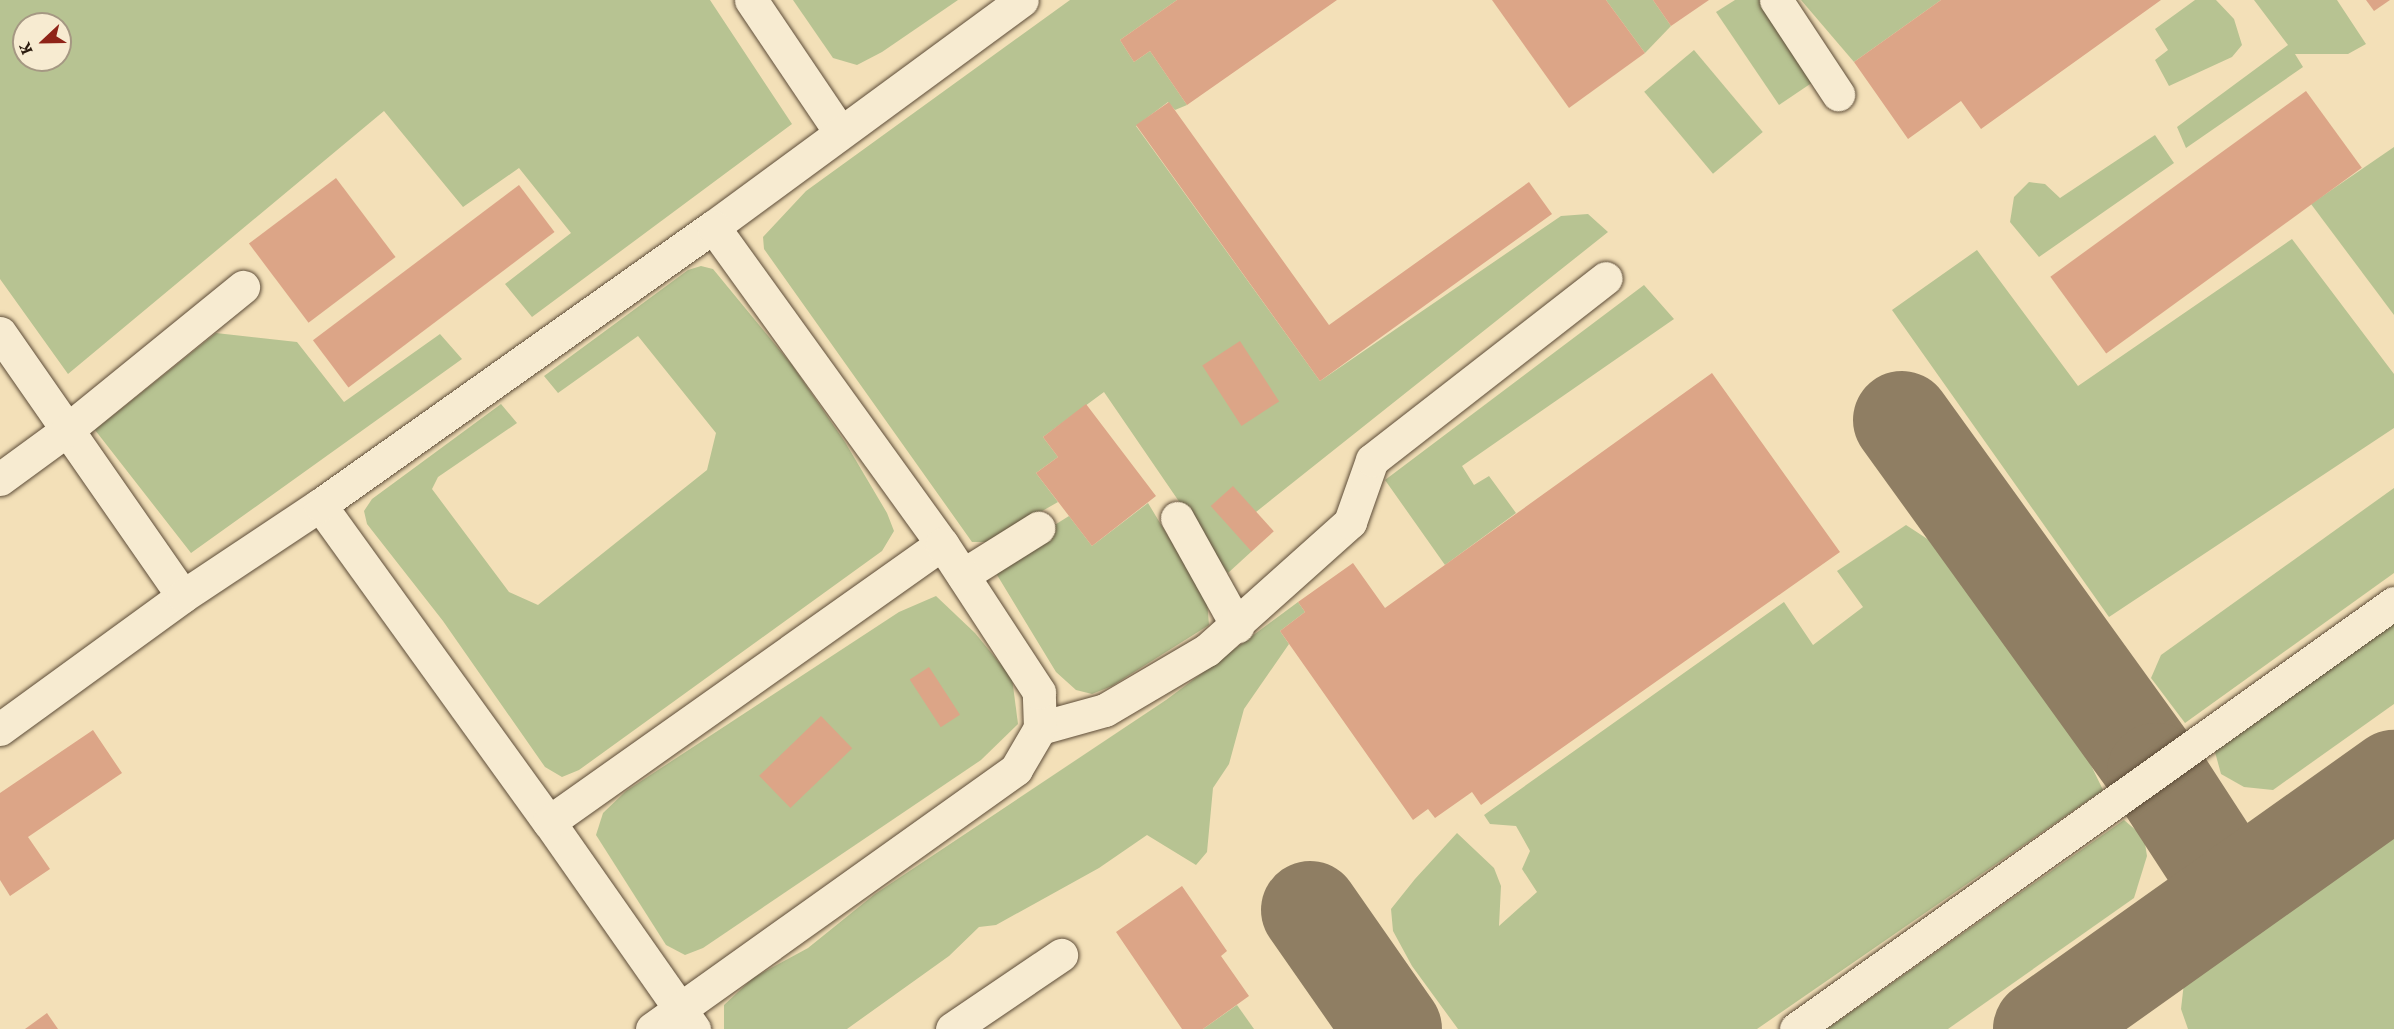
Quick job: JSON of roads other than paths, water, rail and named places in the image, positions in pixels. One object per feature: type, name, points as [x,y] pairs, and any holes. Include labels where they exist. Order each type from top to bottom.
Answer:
[{"type":"street","points":[[751,0],[840,132]]},
{"type":"street","points":[[0,729],[183,596],[320,506],[713,227],[1022,0]]},
{"type":"street","points":[[1776,0],[1838,94]]},
{"type":"street","points":[[652,1029],[686,1019],[1016,769],[1040,728],[1039,692],[963,575],[713,227]]},
{"type":"street","points":[[1040,728],[1105,710],[1207,650],[1237,626],[1350,522],[1372,460],[1605,278]]},
{"type":"street","points":[[0,479],[67,430],[243,287]]},
{"type":"street","points":[[0,333],[183,596]]},
{"type":"street","points":[[320,506],[549,822],[686,1019]]},
{"type":"street","points":[[1177,518],[1237,626]]},
{"type":"street","points":[[963,575],[1038,528]]},
{"type":"street","points":[[549,822],[942,544]]},
{"type":"street","points":[[1796,1029],[2394,603]]},
{"type":"street","points":[[952,1029],[1061,955]]}]
